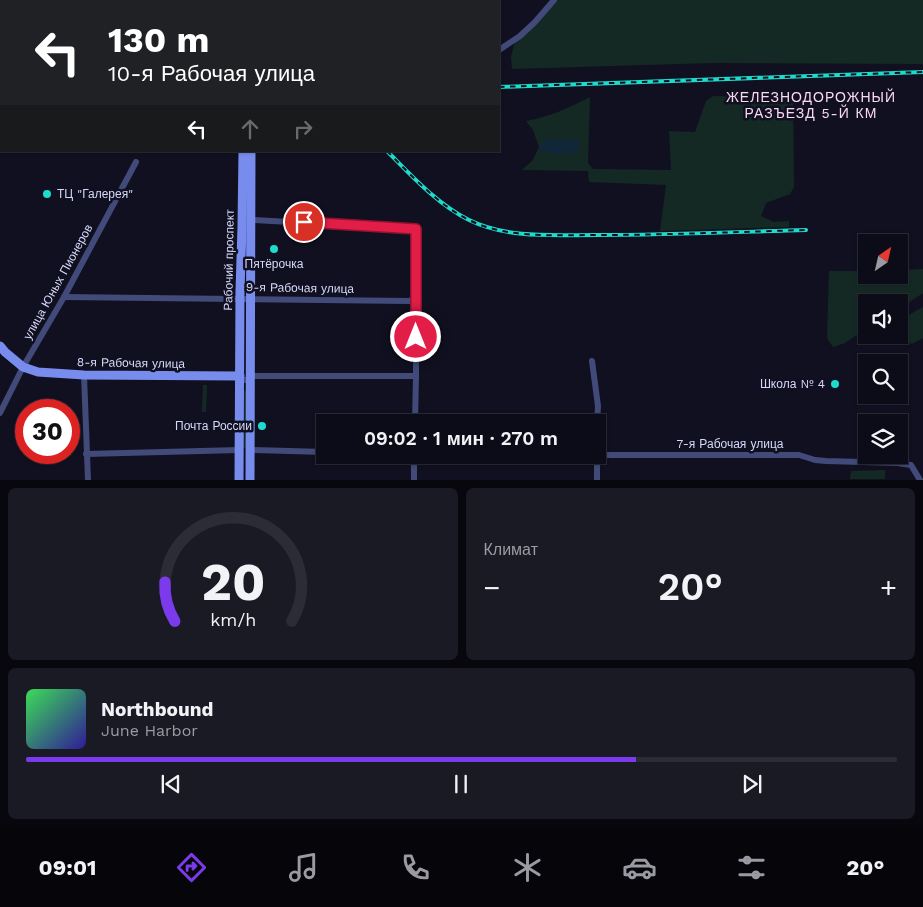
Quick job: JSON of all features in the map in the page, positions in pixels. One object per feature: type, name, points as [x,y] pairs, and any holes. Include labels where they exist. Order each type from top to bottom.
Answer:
[{"type":"street","points":[[500,49],[520,36],[554,0]]},
{"type":"street","name":"Рабочий проспект","points":[[239,480],[243,152]]},
{"type":"street","name":"Рабочий проспект","points":[[250,480],[251,152]]},
{"type":"street","name":"улица Юных Пионеров","points":[[0,413],[23,367],[64,297],[136,162]]},
{"type":"street","points":[[252,220],[416,229],[415,414]]},
{"type":"street","name":"9-я Рабочая улица","points":[[64,297],[409,301],[416,298]]},
{"type":"street","points":[[0,346],[23,367]]},
{"type":"street","points":[[592,361],[598,414]]},
{"type":"street","points":[[243,366],[247,366],[251,372],[247,380],[243,380],[240,373],[243,366]]},
{"type":"street","name":"8-я Рабочая улица","points":[[23,367],[38,372],[84,376],[240,373]]},
{"type":"street","points":[[251,372],[416,376]]},
{"type":"street","points":[[84,376],[88,480]]},
{"type":"street","points":[[86,454],[240,450]]},
{"type":"street","points":[[250,450],[316,452]]},
{"type":"street","name":"7-я Рабочая улица","points":[[606,455],[799,455],[826,462],[911,465],[920,480]]},
{"type":"street","points":[[414,464],[414,480]]},
{"type":"street","points":[[597,464],[597,480]]},
{"type":"green space","points":[[556,0],[923,0],[923,64],[713,63],[512,69],[511,57],[514,44]]},
{"type":"green space","points":[[713,96],[793,98],[794,187],[790,194],[766,203],[761,216],[774,222],[789,221],[789,227],[660,231],[666,185],[589,182],[588,171],[522,170],[533,160],[539,147],[533,130],[526,121],[559,112],[590,97],[588,163],[593,169],[671,170],[669,131],[695,132],[706,101]]},
{"type":"green space","points":[[923,269],[923,293],[908,303],[908,294],[858,294],[858,334],[845,343],[833,347],[827,338],[829,271],[858,271],[858,284],[908,284],[908,270]]},
{"type":"green space","points":[[923,307],[923,338],[912,344],[908,342],[908,316]]},
{"type":"green space","points":[[203,385],[207,385],[206,412],[202,412]]},
{"type":"green space","points":[[243,391],[246,391],[246,448],[243,448]]},
{"type":"green space","points":[[885,470],[885,479],[850,479],[851,471]]},
{"type":"water","points":[[571,139],[580,143],[576,153],[563,154],[540,150],[540,145],[544,140]]},
{"type":"railway","points":[[500,87],[923,72]]},
{"type":"railway","points":[[388,152],[425,189],[446,206],[469,220],[484,226],[515,233],[531,235],[675,234],[806,230]]},
{"type":"place","name":"ТЦ \"Галерея\"","points":[[47,194]]},
{"type":"place","name":"Пятёрочка","points":[[274,249]]},
{"type":"place","name":"Школа № 4","points":[[835,384]]},
{"type":"place","name":"Почта России","points":[[262,426]]},
{"type":"district","name":"ЖЕЛЕЗНОДОРОЖНЫЙ РАЗЪЕЗД 5-Й КМ","points":[[811,105]]},
{"type":"route","points":[[304,222],[416,229],[416,337]]}]
